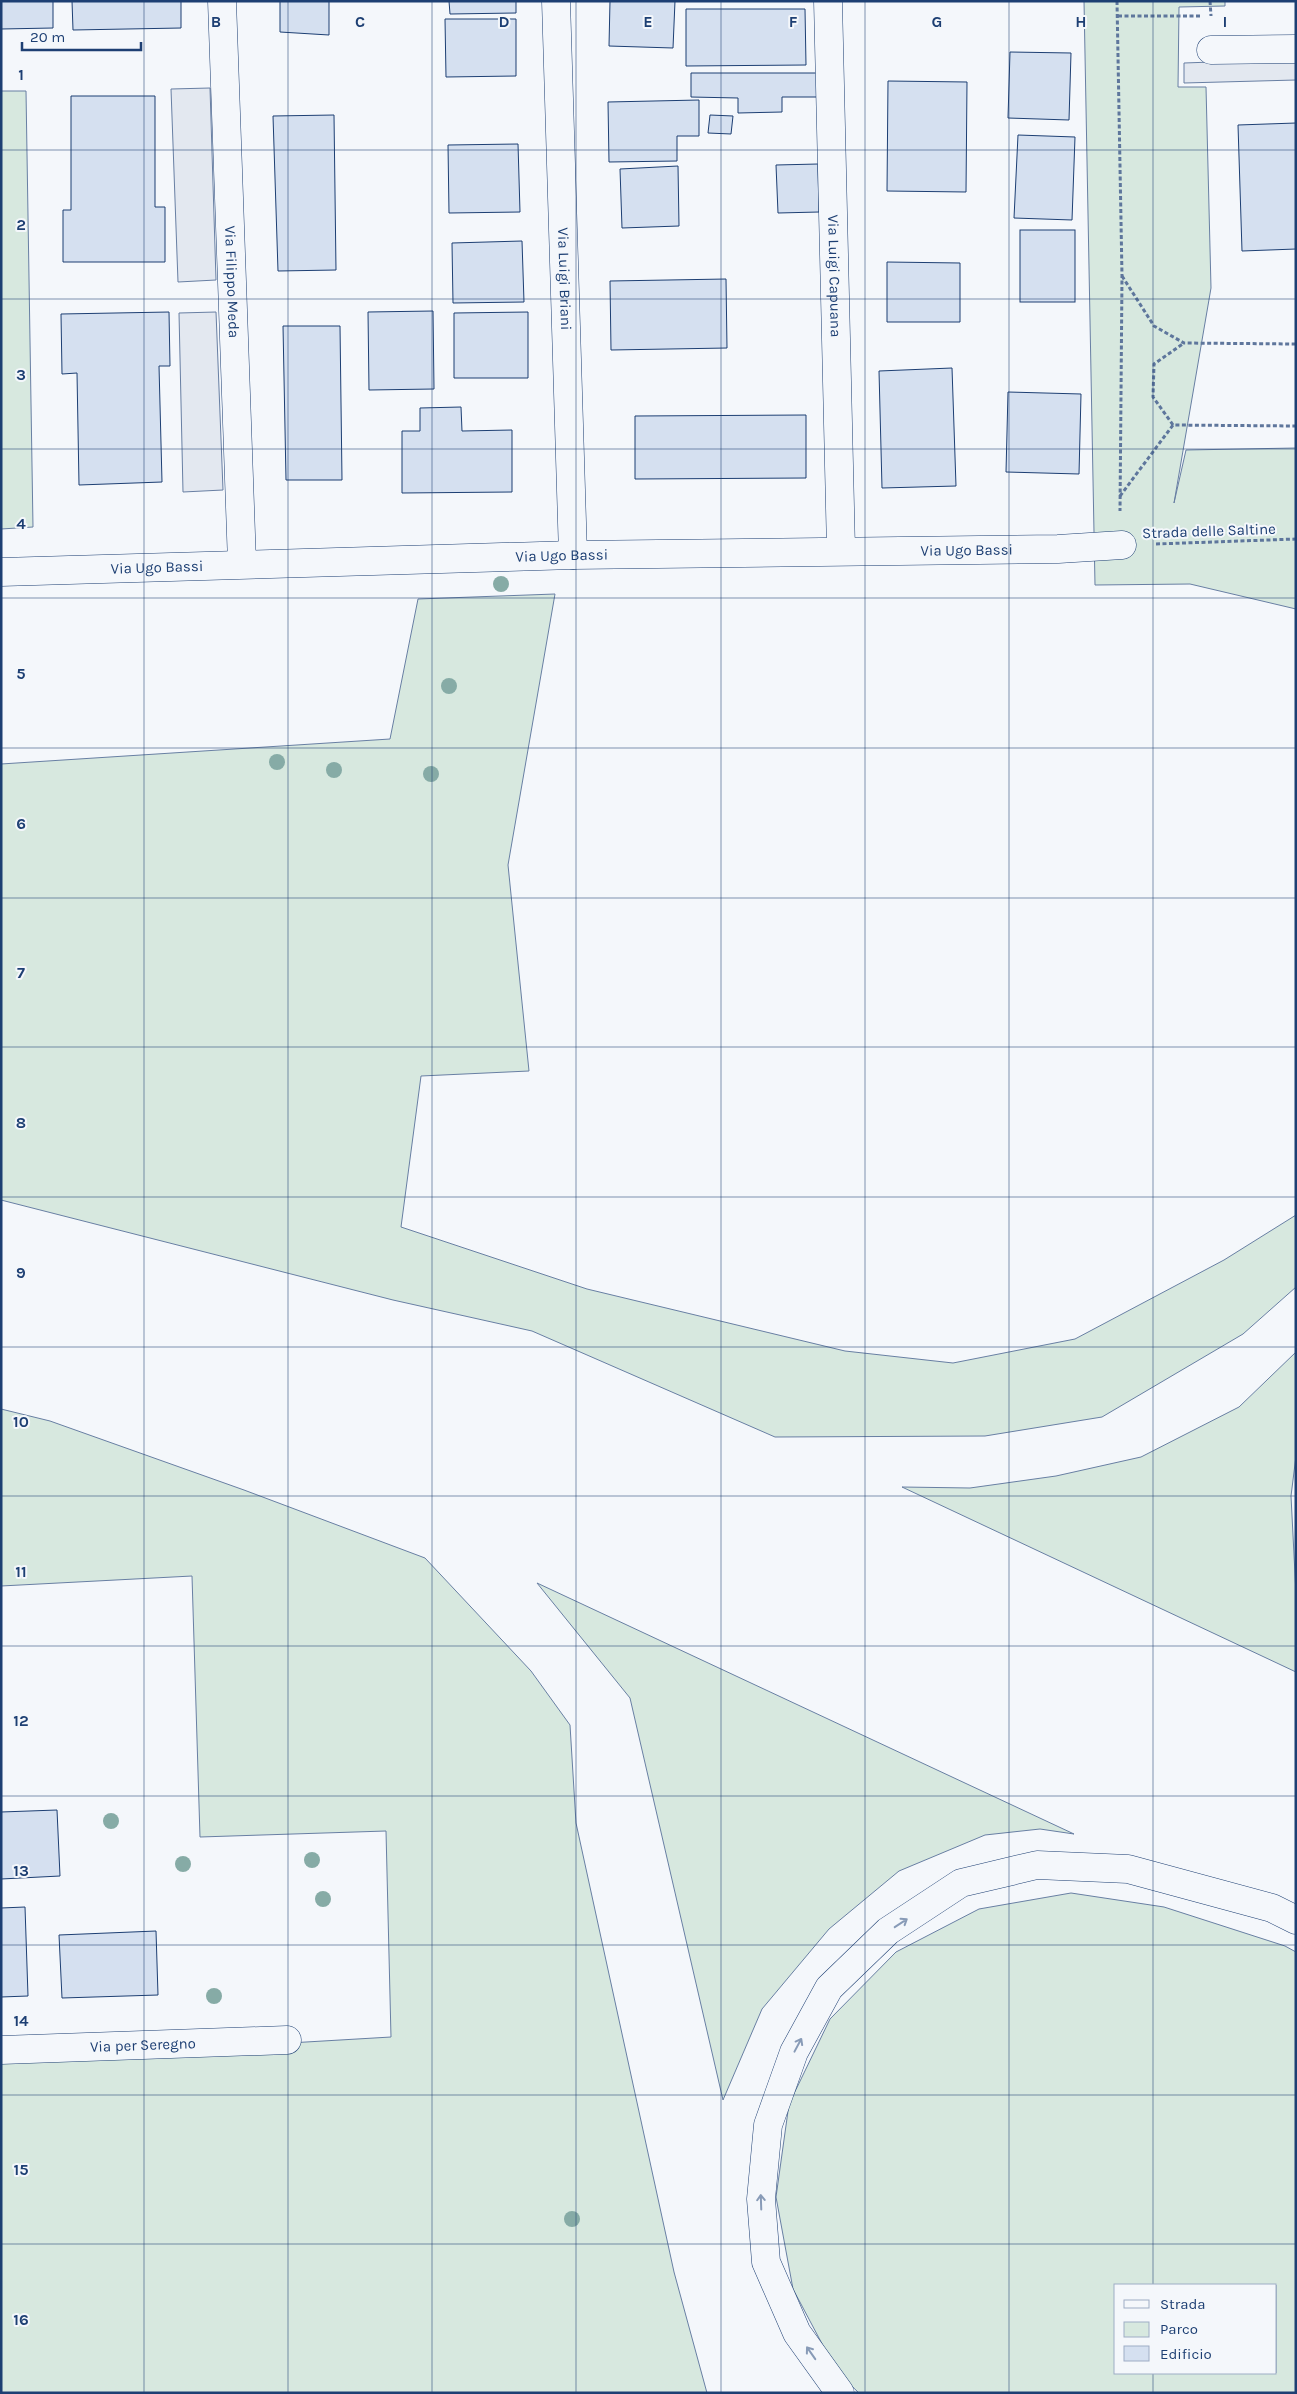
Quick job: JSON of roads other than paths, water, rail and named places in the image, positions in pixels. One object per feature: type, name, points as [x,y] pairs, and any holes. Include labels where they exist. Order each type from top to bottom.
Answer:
[{"type":"main road","name":"Via Filippo Meda","points":[[222,1],[242,563]]},
{"type":"main road","name":"Via Luigi Briani","points":[[556,1],[573,555]]},
{"type":"main road","name":"Via Luigi Capuana","points":[[828,1],[841,550]]},
{"type":"main road","points":[[1211,50],[1296,49]]},
{"type":"main road","name":"Via Ugo Bassi","points":[[1,572],[242,563],[573,555],[841,550],[1058,549],[1122,545]]},
{"type":"main road","points":[[840,2393],[797,2333],[766,2262],[760,2199],[768,2125],[794,2052],[829,1988],[888,1931],[961,1884],[1037,1865],[1128,1870],[1272,1908],[1296,1920]]},
{"type":"main road","name":"Via per Seregno","points":[[1,2050],[287,2040]]}]
